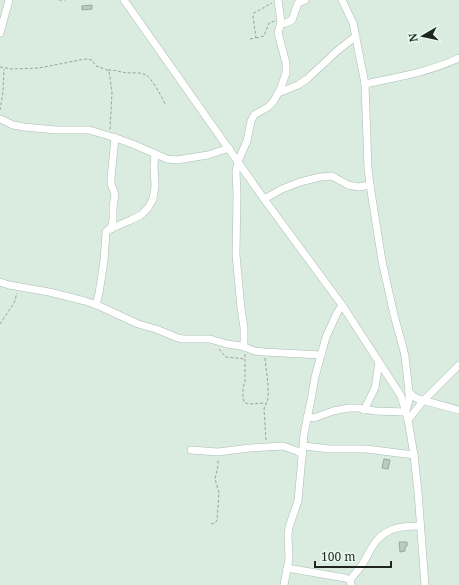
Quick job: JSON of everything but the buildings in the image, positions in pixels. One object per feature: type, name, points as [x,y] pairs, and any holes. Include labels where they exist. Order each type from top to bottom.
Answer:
[{"type":"street","points":[[0,33],[9,0]]},
{"type":"street","points":[[124,0],[131,3],[228,148],[342,305],[401,396],[407,414],[414,455],[424,585]]},
{"type":"street","points":[[281,22],[286,23],[292,20],[298,3],[305,0]]},
{"type":"street","points":[[342,0],[353,23],[366,84],[368,168],[370,185],[382,261],[405,356],[409,392],[407,414]]},
{"type":"street","points":[[245,347],[236,255],[236,172],[238,161],[248,141],[251,121],[254,115],[268,107],[273,102],[286,73],[286,63],[278,33],[281,22],[275,1]]},
{"type":"street","points":[[278,93],[298,85],[307,79],[337,51],[356,36]]},
{"type":"street","points":[[366,84],[426,71],[459,58]]},
{"type":"street","points":[[0,118],[24,127],[56,130],[88,130],[135,145],[167,159],[177,160],[208,155],[228,148]]},
{"type":"street","points":[[111,229],[115,194],[111,184],[113,137]]},
{"type":"street","points":[[96,304],[104,261],[106,232],[141,215],[148,208],[153,199],[155,186],[155,154]]},
{"type":"street","points":[[264,199],[282,189],[300,182],[320,177],[332,176],[348,185],[359,187],[370,185]]},
{"type":"street","points":[[0,282],[16,287],[59,294],[96,304],[138,324],[156,329],[178,338],[213,340],[245,347],[255,351],[321,355]]},
{"type":"street","points":[[284,585],[289,559],[289,527],[298,501],[304,434],[315,377],[328,331],[342,305]]},
{"type":"street","points":[[364,410],[375,388],[379,362]]},
{"type":"street","points":[[308,417],[314,418],[333,411],[350,408],[407,414],[423,401],[459,365]]},
{"type":"street","points":[[409,392],[413,396],[423,401],[459,410]]},
{"type":"street","points":[[191,450],[218,452],[266,446],[283,446],[303,454]]},
{"type":"street","points":[[304,446],[329,449],[366,449],[414,455]]},
{"type":"street","points":[[287,568],[340,577],[351,582],[372,547],[381,536],[389,530],[403,526],[420,526]]},
{"type":"path","points":[[60,0],[65,0]]},
{"type":"path","points":[[255,38],[254,13],[275,1]]},
{"type":"path","points":[[250,39],[263,37],[270,23],[274,21],[281,22]]},
{"type":"path","points":[[0,67],[12,69],[39,68],[86,59],[92,60],[98,68],[117,70],[127,73],[144,74],[148,76],[165,104]]},
{"type":"path","points":[[0,110],[3,92],[4,68]]},
{"type":"path","points":[[108,70],[112,92],[113,137]]},
{"type":"path","points":[[0,324],[14,303],[17,294],[16,287]]},
{"type":"path","points":[[213,340],[226,358],[245,359]]},
{"type":"path","points":[[245,347],[245,381],[243,388],[244,402],[248,404],[266,403]]},
{"type":"path","points":[[264,352],[268,394],[268,400],[264,409],[266,446]]},
{"type":"path","points":[[211,524],[215,523],[218,508],[219,493],[215,479],[218,466],[218,452]]}]
